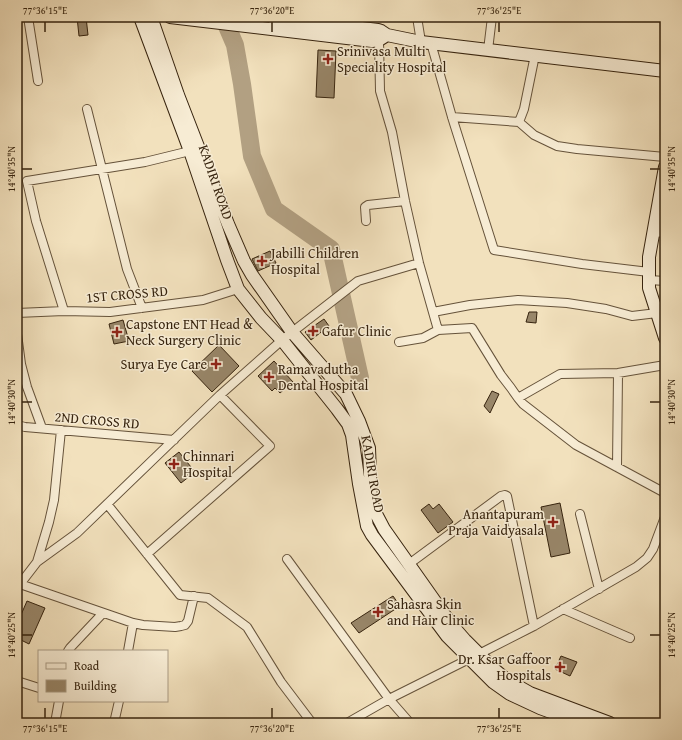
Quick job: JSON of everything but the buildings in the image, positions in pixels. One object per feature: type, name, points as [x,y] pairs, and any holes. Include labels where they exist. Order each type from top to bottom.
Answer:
[{"type":"main road","name":"KADIRI ROAD","points":[[140,17],[190,151],[238,289],[261,318],[282,340],[348,424],[352,435],[367,526],[372,535],[447,636],[507,680],[530,693],[605,722]]},
{"type":"main road","name":"KADIRI ROAD","points":[[150,17],[178,95],[244,261],[252,275],[292,332],[346,394],[359,421],[369,448],[371,500],[374,510],[384,529],[451,624],[465,640],[474,656],[493,682],[510,694],[540,708],[581,723]]},
{"type":"main road","points":[[173,17],[372,40],[383,38],[426,42],[665,71]]},
{"type":"main road","points":[[276,17],[356,22],[381,31],[383,38]]},
{"type":"main road","points":[[665,167],[659,232],[649,257],[649,288],[665,338]]},
{"type":"street","points":[[28,17],[38,81]]},
{"type":"street","points":[[417,17],[452,117],[494,250],[649,276],[665,281]]},
{"type":"street","points":[[488,50],[492,17]]},
{"type":"street","points":[[383,38],[380,91],[392,132],[419,263],[438,330]]},
{"type":"street","points":[[519,122],[524,109],[535,56]]},
{"type":"street","points":[[87,109],[126,269],[142,308]]},
{"type":"street","points":[[452,117],[519,122],[534,135],[557,146],[665,157]]},
{"type":"street","points":[[64,311],[36,221],[27,181],[145,162],[190,151]]},
{"type":"street","points":[[366,220],[365,207],[368,205],[405,201]]},
{"type":"street","points":[[194,596],[188,621],[185,625],[175,627],[143,625],[18,585],[37,562],[77,532],[220,396],[282,340],[358,281],[419,263]]},
{"type":"street","name":"1ST CROSS RD","points":[[17,313],[64,311],[110,312],[203,300],[238,289]]},
{"type":"street","points":[[433,312],[470,305],[518,300],[567,303],[606,309],[632,316],[657,313]]},
{"type":"street","points":[[399,342],[423,338],[438,330],[472,328],[501,375],[523,404],[576,445],[665,493]]},
{"type":"street","points":[[17,334],[21,364],[27,387],[42,428]]},
{"type":"street","points":[[518,398],[560,374],[618,373],[665,365]]},
{"type":"street","points":[[617,467],[618,373]]},
{"type":"street","points":[[147,554],[270,446],[220,396]]},
{"type":"street","name":"2ND CROSS RD","points":[[17,425],[174,440]]},
{"type":"street","points":[[37,562],[54,500],[61,430]]},
{"type":"street","points":[[409,564],[501,496],[505,495],[507,496],[534,626]]},
{"type":"street","points":[[107,504],[180,595],[208,598],[247,627],[281,682],[312,723]]},
{"type":"street","points":[[580,514],[599,588]]},
{"type":"street","points":[[347,723],[389,699],[534,626],[636,567],[647,558],[654,549],[665,517]]},
{"type":"street","points":[[287,559],[389,699],[410,723]]},
{"type":"street","points":[[563,609],[630,638]]},
{"type":"street","points":[[69,650],[103,612]]},
{"type":"street","points":[[128,650],[133,623]]},
{"type":"street","points":[[17,681],[38,688]]},
{"type":"street","points":[[55,723],[59,702]]},
{"type":"street","points":[[114,723],[119,702]]},
{"type":"waterway","points":[[223,17],[235,45],[252,156],[274,209],[331,249],[360,378]]},
{"type":"place","name":"Srinivasa Multi Speciality Hospital","points":[[328,59]]},
{"type":"place","name":"Jabilli Children Hospital","points":[[262,261]]},
{"type":"place","name":"Gafur Clinic","points":[[313,331]]},
{"type":"place","name":"Capstone ENT Head & Neck Surgery Clinic","points":[[117,332]]},
{"type":"place","name":"Surya Eye Care","points":[[216,364]]},
{"type":"place","name":"Ramavadutha Dental Hospital","points":[[269,377]]},
{"type":"place","name":"Chinnari Hospital","points":[[174,464]]},
{"type":"place","name":"Anantapuram Praja Vaidyasala","points":[[553,522]]},
{"type":"place","name":"Sahasra Skin and Hair Clinic","points":[[378,612]]},
{"type":"place","name":"Dr. Ksar Gaffoor Hospitals","points":[[560,667]]}]
